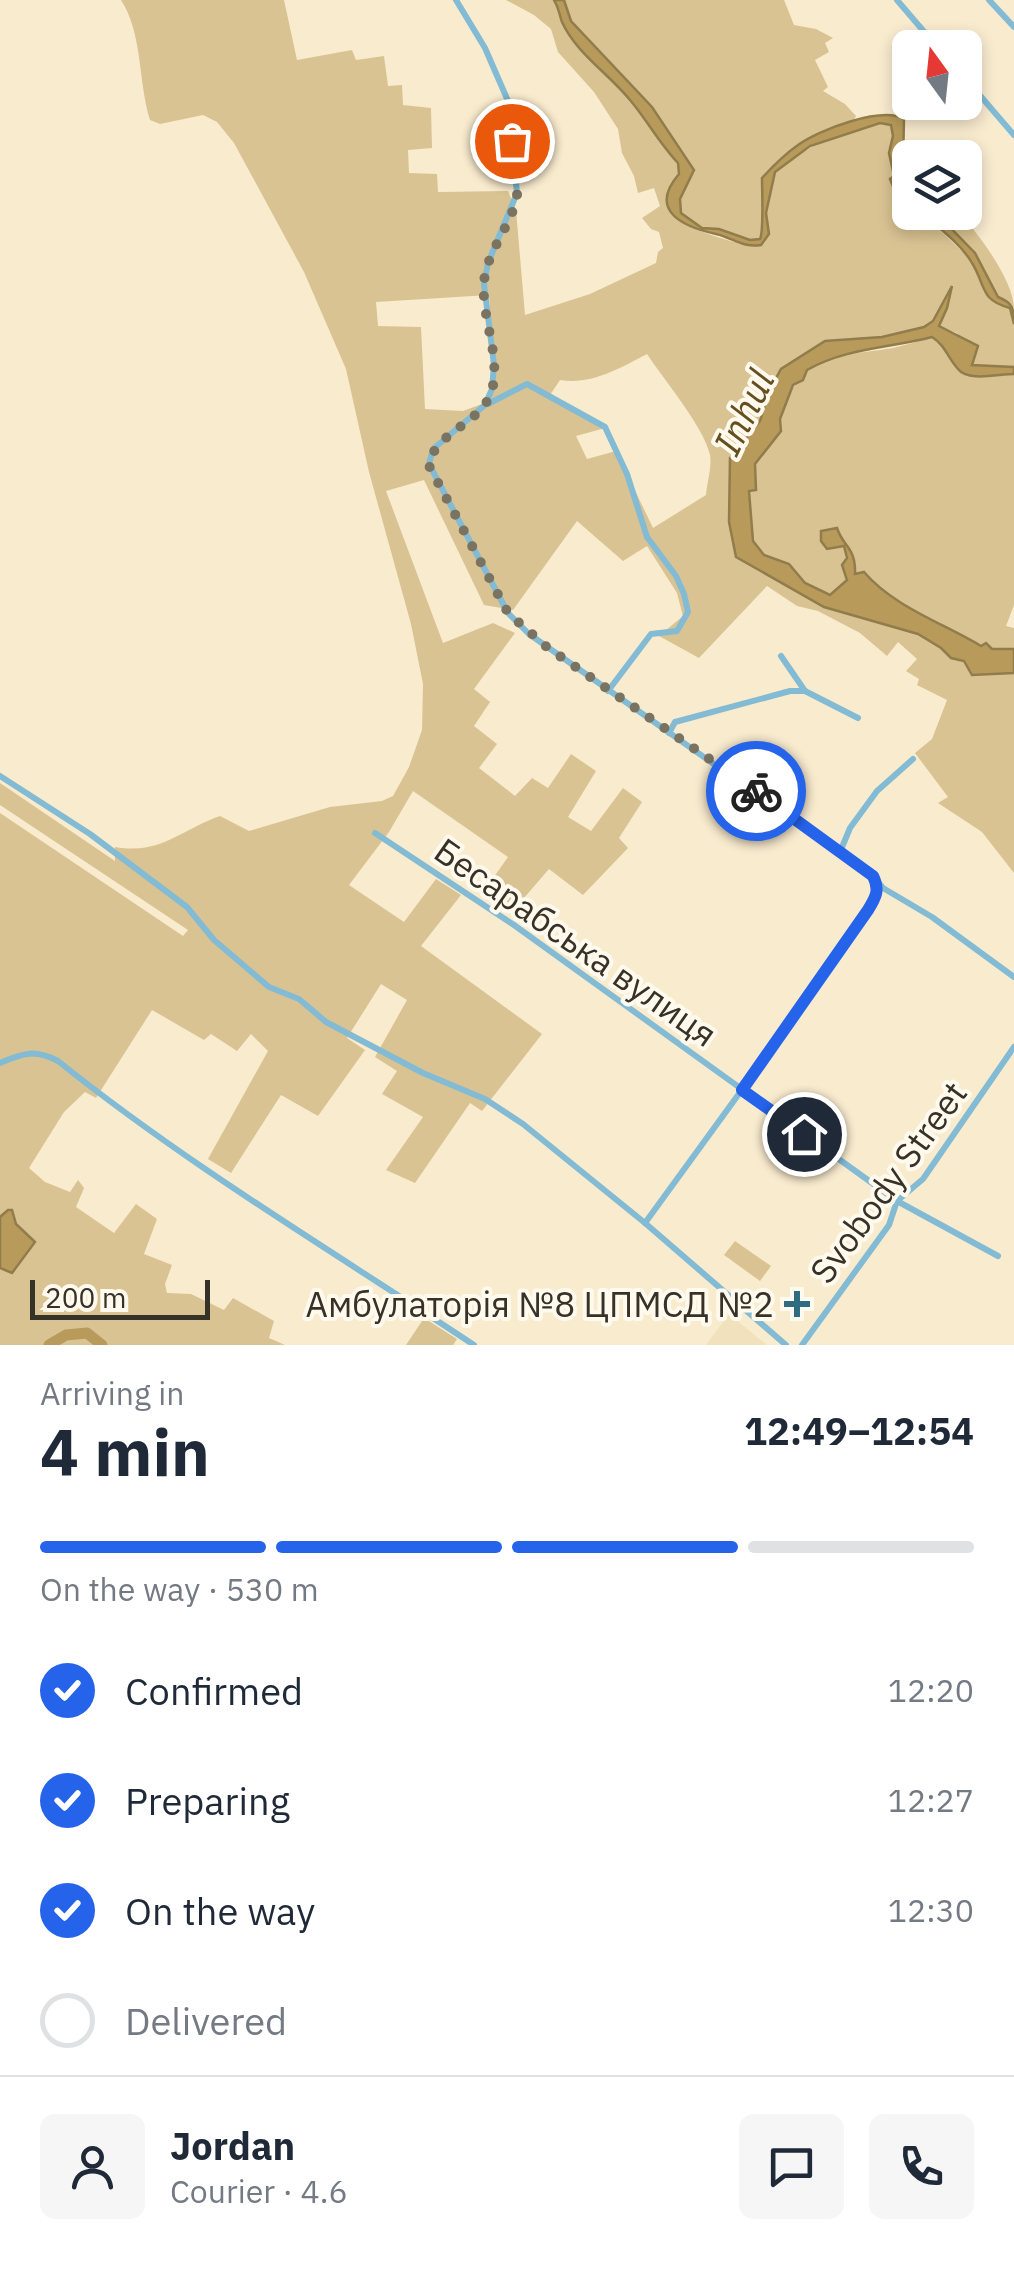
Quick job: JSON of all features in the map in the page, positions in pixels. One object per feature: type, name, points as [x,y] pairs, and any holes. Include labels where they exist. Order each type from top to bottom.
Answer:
[{"type":"street","points":[[456,0],[485,48],[508,101],[516,170],[517,193],[488,263],[484,284],[494,365],[492,390],[485,405]]},
{"type":"street","points":[[897,0],[923,30]]},
{"type":"street","points":[[990,0],[1014,27]]},
{"type":"street","points":[[982,98],[1014,135]]},
{"type":"street","points":[[608,692],[651,634],[677,631],[688,612],[684,594],[647,537],[627,474],[605,427],[527,384],[485,405],[433,450],[428,464],[508,613],[608,692],[1014,977]]},
{"type":"street","points":[[781,656],[805,691]]},
{"type":"street","points":[[668,733],[675,722],[790,691],[805,691],[858,718]]},
{"type":"street","points":[[840,852],[850,828],[877,791],[912,760]]},
{"type":"street","points":[[0,776],[90,834],[186,907],[214,940],[269,987],[299,999],[326,1022],[485,1098],[522,1124],[645,1223],[786,1345]]},
{"type":"street","name":"Бесарабська вулиця","points":[[375,834],[514,925],[897,1201],[998,1256]]},
{"type":"street","points":[[645,1223],[868,910],[878,893],[873,876]]},
{"type":"street","name":"Svobody Street","points":[[802,1345],[889,1225],[897,1201],[923,1179],[1014,1046]]},
{"type":"street","points":[[0,1063],[25,1052],[41,1052],[58,1061],[204,1171],[474,1345]]},
{"type":"shaded area","points":[[121,0],[284,0],[297,60],[352,50],[356,60],[384,56],[388,86],[402,85],[403,105],[431,108],[432,148],[408,150],[409,173],[437,174],[438,192],[508,191],[516,210],[525,315],[590,294],[656,263],[663,248],[659,232],[642,218],[660,206],[654,188],[638,193],[622,153],[618,129],[594,92],[558,52],[551,29],[506,0],[554,0],[576,44],[630,100],[678,163],[679,174],[667,206],[681,221],[719,238],[754,246],[769,234],[766,213],[775,172],[844,131],[891,125],[892,230],[940,230],[972,261],[984,293],[1010,308],[1014,324],[1014,367],[971,364],[957,333],[938,326],[951,287],[933,321],[923,327],[882,337],[825,341],[781,369],[760,421],[730,458],[729,522],[736,557],[824,607],[918,634],[951,658],[964,661],[972,675],[1014,673],[1014,873],[982,832],[938,803],[948,797],[915,753],[932,739],[947,700],[917,685],[919,679],[906,671],[917,659],[898,642],[887,656],[860,633],[818,611],[797,606],[767,586],[699,658],[659,636],[683,616],[677,593],[647,546],[623,561],[577,521],[513,610],[484,605],[424,480],[386,491],[443,643],[493,623],[515,633],[474,689],[490,702],[474,726],[497,744],[479,768],[515,796],[532,778],[548,788],[571,754],[596,771],[568,817],[591,831],[623,788],[642,802],[619,838],[628,848],[583,895],[549,869],[511,913],[482,894],[508,857],[413,791],[389,832],[349,885],[404,922],[436,879],[461,895],[421,946],[542,1034],[482,1111],[470,1103],[415,1183],[386,1170],[423,1117],[382,1094],[397,1071],[375,1057],[407,1000],[381,984],[347,1038],[365,1050],[318,1116],[281,1095],[231,1173],[208,1159],[268,1051],[251,1034],[237,1051],[211,1034],[204,1040],[152,1010],[96,1098],[85,1092],[64,1112],[29,1168],[45,1182],[70,1192],[78,1180],[84,1188],[76,1207],[114,1233],[136,1204],[157,1219],[144,1254],[172,1265],[165,1284],[167,1293],[191,1294],[224,1310],[233,1298],[274,1321],[269,1338],[285,1345],[0,1345],[0,813],[183,936],[188,930],[0,805],[0,783],[115,861],[115,847],[145,848],[220,816],[249,831],[330,807],[382,801],[393,796],[422,730],[423,684],[411,624],[369,472],[346,369],[304,272],[234,143],[217,122],[203,115],[160,124],[150,120],[133,28]],"holes":[[[489,295],[495,385],[490,401],[463,411],[425,409],[421,327],[378,326],[376,302]],[[647,354],[683,404],[710,455],[706,495],[653,528],[616,451],[587,459],[576,436],[609,427],[550,395],[560,380],[594,378]]]},
{"type":"shaded area","points":[[554,0],[564,0],[571,21],[652,107],[694,170],[680,199],[681,213],[702,228],[760,239],[762,178],[793,149],[820,133],[866,118],[892,116],[892,120],[904,120],[904,140],[892,140],[891,125],[880,123],[810,146],[775,172],[766,213],[769,234],[761,245],[743,244],[692,227],[668,207],[670,187],[679,174],[678,163],[630,100],[576,44]]},
{"type":"shaded area","points":[[564,0],[784,0],[794,25],[816,29],[833,38],[825,43],[829,52],[815,60],[828,87],[823,91],[856,116],[853,122],[801,142],[762,177],[759,239],[702,228],[681,213],[680,199],[694,170],[652,107],[571,21]]},
{"type":"shaded area","points":[[942,230],[953,230],[975,253],[998,297],[1012,307],[1014,324],[1010,308],[988,296],[972,263]]},
{"type":"shaded area","points":[[953,230],[974,230],[1002,272],[1014,308],[1009,301],[998,298],[975,253]]},
{"type":"shaded area","points":[[952,286],[939,326],[978,346],[972,365],[1014,367],[1014,374],[963,373],[932,337],[852,353],[807,370],[803,380],[793,385],[780,419],[781,431],[755,464],[756,490],[749,491],[753,541],[764,555],[789,564],[805,583],[830,595],[847,580],[842,565],[847,558],[844,546],[827,549],[821,541],[821,531],[837,528],[851,553],[855,574],[864,572],[904,605],[981,646],[986,643],[992,649],[1014,649],[1014,673],[972,675],[964,661],[951,658],[918,634],[824,607],[736,557],[729,522],[730,458],[760,421],[781,369],[825,341],[882,337],[924,327],[933,321]]},
{"type":"shaded area","points":[[932,337],[963,373],[1014,374],[1014,605],[1006,626],[1014,628],[1014,649],[990,649],[969,640],[903,604],[864,572],[854,574],[854,562],[840,536],[835,546],[844,546],[848,580],[830,595],[805,583],[789,564],[764,555],[752,541],[749,491],[756,490],[755,464],[780,431],[795,384],[817,364],[831,358]]},
{"type":"shaded area","points":[[12,1210],[16,1224],[35,1242],[12,1273],[0,1268],[0,1217]]},
{"type":"shaded area","points":[[735,1241],[771,1266],[760,1281],[724,1255]]},
{"type":"shaded area","points":[[729,1314],[757,1337],[767,1345],[706,1345]]},
{"type":"shaded area","points":[[424,1318],[457,1339],[453,1345],[406,1345]]},
{"type":"waterway","points":[[49,1345],[66,1335],[87,1333],[102,1345]]},
{"type":"way so far","points":[[512,141],[517,193],[488,263],[484,284],[494,365],[492,390],[485,405],[433,450],[428,464],[508,613],[530,634],[622,702],[756,791]]},
{"type":"place","name":"Амбулаторія №8 ЦПМСД №2","points":[[797,1304]]},
{"type":"route","points":[[756,791],[873,876],[878,893],[742,1090],[804,1134]]},
{"type":"water label","name":"Inhul","points":[[743,412]]}]
